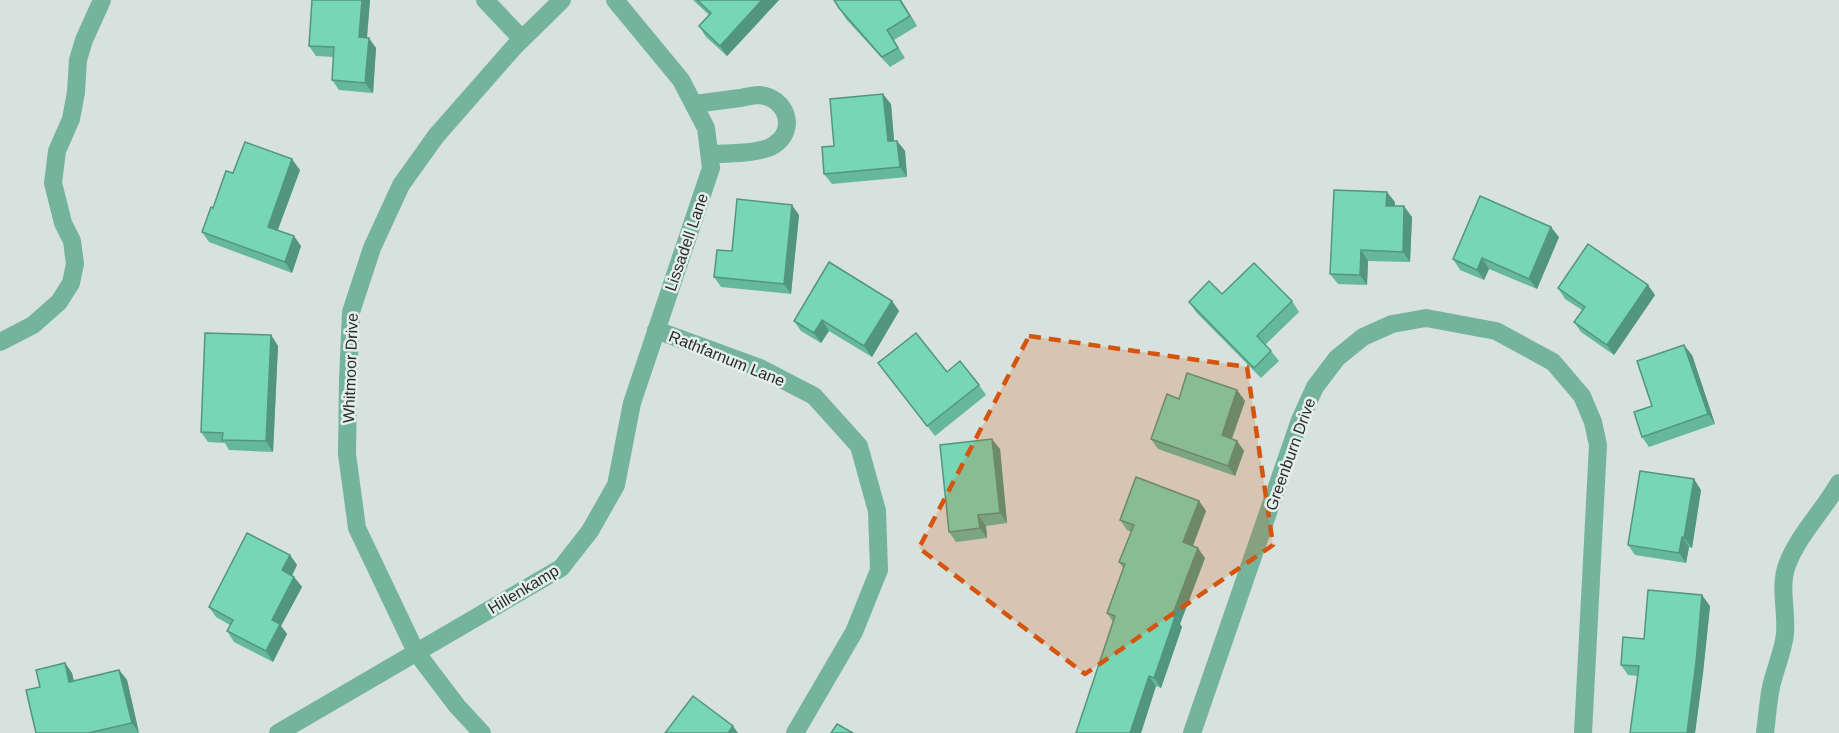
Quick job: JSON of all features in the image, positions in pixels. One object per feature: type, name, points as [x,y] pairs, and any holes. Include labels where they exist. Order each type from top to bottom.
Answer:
[{"type":"street","points":[[0,342],[33,325],[59,302],[71,283],[75,264],[72,241],[63,223],[53,183],[57,151],[71,119],[78,60],[84,40],[102,0]]},
{"type":"street","points":[[485,0],[522,39]]},
{"type":"street","name":"Whitmoor Drive","points":[[482,733],[457,706],[416,652],[357,528],[348,454],[351,312],[372,248],[401,185],[436,136],[522,39],[562,0]]},
{"type":"street","name":"Lissadell Lane","points":[[615,0],[681,80],[706,128],[710,154],[711,168],[656,330]]},
{"type":"street","points":[[694,104],[760,95],[777,102],[784,110],[787,119],[784,135],[773,146],[734,154],[710,154]]},
{"type":"street","name":"Greenburn Drive","points":[[1192,733],[1300,420],[1315,387],[1336,358],[1363,337],[1392,324],[1426,318],[1496,331],[1553,362],[1582,396],[1593,422],[1598,446],[1583,733]]},
{"type":"street","name":"Hillenkamp","points":[[278,733],[561,568],[590,531],[616,485],[632,403],[656,330]]},
{"type":"street","name":"Rathfarnum Lane","points":[[656,330],[760,368],[814,396],[859,446],[877,511],[879,570],[855,632],[795,733]]},
{"type":"street","points":[[1765,733],[1771,688],[1785,634],[1783,586],[1787,565],[1817,513],[1827,503],[1839,483]]},
{"type":"highlighted area","points":[[1029,336],[1247,367],[1273,545],[1085,674],[919,548]]},
{"type":"building","points":[[312,0],[362,0],[359,37],[369,38],[365,83],[332,80],[334,47],[309,46]]},
{"type":"building","points":[[697,0],[762,0],[720,46],[699,26],[711,13]]},
{"type":"building","points":[[834,0],[900,0],[910,16],[887,30],[898,48],[882,57]]},
{"type":"building","points":[[883,94],[888,141],[897,141],[900,167],[824,174],[822,147],[834,146],[830,99]]},
{"type":"building","points":[[245,142],[292,159],[268,227],[294,236],[285,262],[202,232],[226,171],[233,173]]},
{"type":"building","points":[[1334,190],[1387,192],[1386,206],[1404,206],[1403,252],[1361,250],[1360,275],[1330,274]]},
{"type":"building","points":[[1480,196],[1551,227],[1529,279],[1482,258],[1477,270],[1453,259]]},
{"type":"building","points":[[737,199],[792,205],[784,284],[714,277],[717,250],[732,251]]},
{"type":"building","points":[[1588,244],[1648,285],[1607,345],[1574,322],[1585,307],[1558,288]]},
{"type":"building","points":[[829,262],[892,301],[864,346],[822,320],[814,333],[794,321]]},
{"type":"building","points":[[1254,263],[1292,301],[1257,336],[1271,351],[1254,368],[1189,302],[1209,281],[1222,294]]},
{"type":"building","points":[[205,333],[271,335],[266,441],[222,440],[223,433],[201,432]]},
{"type":"building","points":[[916,333],[947,372],[960,361],[979,385],[927,426],[878,363]]},
{"type":"building","points":[[1684,345],[1708,414],[1642,437],[1634,412],[1652,406],[1637,361]]},
{"type":"building","points":[[1187,373],[1237,390],[1222,435],[1237,441],[1228,466],[1151,439],[1167,394],[1179,399]]},
{"type":"building","points":[[992,439],[1000,513],[978,515],[980,528],[949,532],[940,445]]},
{"type":"building","points":[[1640,471],[1694,479],[1684,538],[1682,537],[1679,553],[1628,545]]},
{"type":"building","points":[[1136,477],[1199,501],[1183,542],[1198,548],[1172,616],[1175,617],[1154,678],[1149,676],[1130,733],[1076,733],[1115,616],[1107,613],[1125,564],[1119,562],[1134,525],[1120,520]]},
{"type":"building","points":[[247,533],[290,555],[282,570],[294,577],[272,620],[280,624],[266,651],[227,631],[233,620],[209,607]]},
{"type":"building","points":[[1648,590],[1702,595],[1687,733],[1630,733],[1639,666],[1621,665],[1623,637],[1644,639]]},
{"type":"building","points":[[65,663],[69,682],[119,670],[132,723],[88,733],[36,733],[26,690],[40,687],[36,670]]},
{"type":"building","points":[[693,696],[733,726],[728,733],[665,733]]},
{"type":"building","points":[[837,724],[853,733],[831,733]]}]
